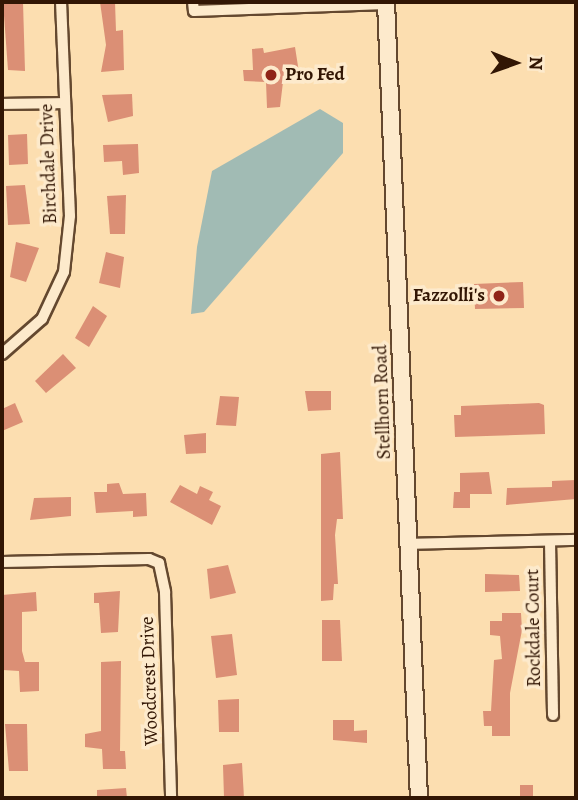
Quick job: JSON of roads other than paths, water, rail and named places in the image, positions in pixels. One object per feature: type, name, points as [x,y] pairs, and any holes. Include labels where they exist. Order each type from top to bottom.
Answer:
[{"type":"main road","name":"Stellhorn Road","points":[[386,2],[419,798]]},
{"type":"street","name":"Birchdale Drive","points":[[2,354],[42,319],[56,297],[69,243],[61,2]]},
{"type":"street","points":[[193,2],[194,11],[386,2]]},
{"type":"street","points":[[2,104],[65,103]]},
{"type":"street","points":[[410,544],[576,540]]},
{"type":"street","name":"Rockdale Court","points":[[550,541],[553,715]]},
{"type":"street","name":"Woodcrest Drive","points":[[2,562],[149,559],[159,563],[165,592],[170,798]]},
{"type":"water","points":[[320,109],[343,123],[343,153],[204,312],[191,314],[197,247],[212,171]]},
{"type":"place","name":"Pro Fed","points":[[271,75]]},
{"type":"place","name":"Fazzolli's","points":[[499,296]]}]
